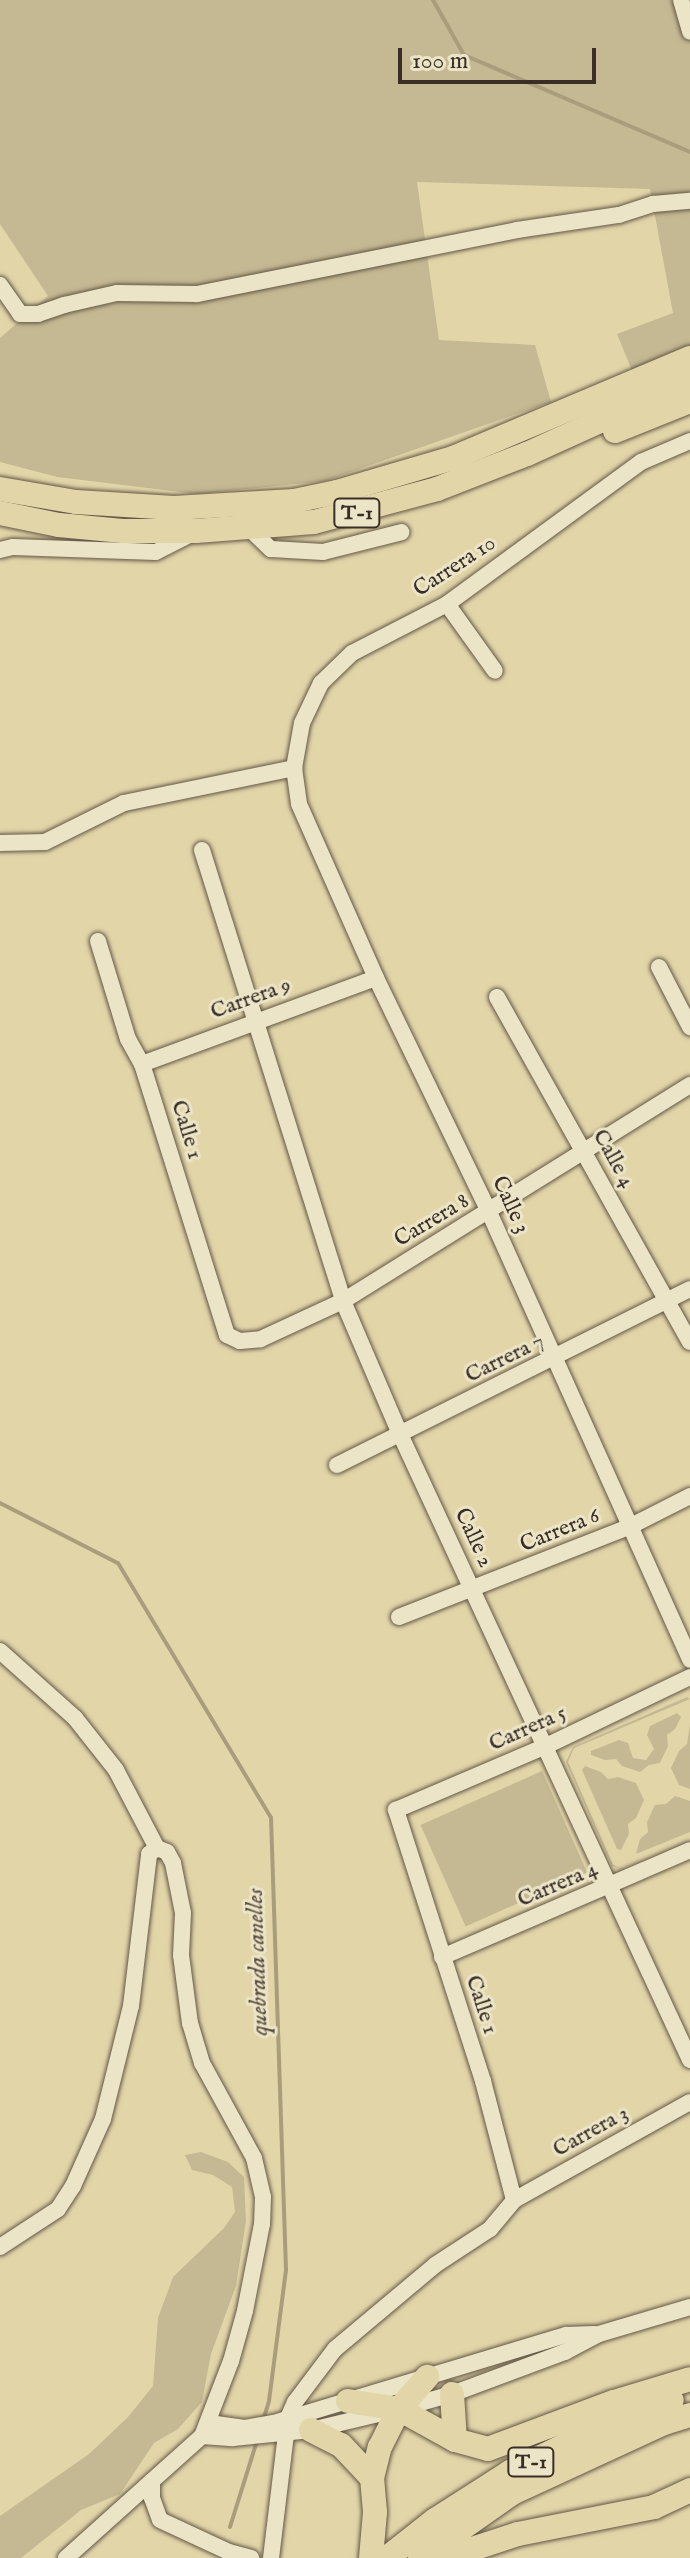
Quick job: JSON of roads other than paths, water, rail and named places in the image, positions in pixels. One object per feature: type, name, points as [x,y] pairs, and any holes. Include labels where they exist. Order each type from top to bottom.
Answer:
[{"type":"highway","points":[[588,404],[690,341]]},
{"type":"highway","name":"T-1","points":[[0,489],[76,502],[174,508],[294,501],[337,492],[453,458],[588,404],[690,358]]},
{"type":"highway","name":"T-1","points":[[0,513],[59,525],[123,531],[250,529],[314,522],[376,508],[437,489],[527,454],[690,380]]},
{"type":"highway","points":[[527,454],[613,432],[690,401]]},
{"type":"highway","points":[[371,2558],[375,2512],[372,2478],[380,2447],[399,2409],[427,2377]]},
{"type":"highway","points":[[348,2401],[399,2409],[455,2440],[488,2449],[614,2402],[690,2379]]},
{"type":"highway","points":[[452,2394],[455,2440]]},
{"type":"highway","name":"T-1","points":[[387,2558],[435,2520],[510,2472],[590,2433],[690,2395]]},
{"type":"highway","name":"T-1","points":[[420,2558],[512,2493],[594,2453],[690,2415]]},
{"type":"highway","points":[[311,2430],[341,2445],[372,2478]]},
{"type":"highway","points":[[445,2558],[518,2534],[629,2514],[675,2499],[690,2490]]},
{"type":"street","points":[[681,0],[690,32]]},
{"type":"street","points":[[0,285],[20,314],[38,314],[117,293],[197,294],[517,230],[619,215],[653,204],[690,201]]},
{"type":"street","name":"Carrera 10","points":[[294,768],[302,723],[321,683],[352,653],[447,604],[641,462],[690,441]]},
{"type":"street","points":[[250,529],[271,549],[323,552],[402,532]]},
{"type":"street","points":[[0,550],[13,547],[156,552],[196,531]]},
{"type":"street","points":[[447,604],[495,671]]},
{"type":"street","points":[[0,843],[45,842],[124,803],[294,768]]},
{"type":"street","name":"Calle 3","points":[[294,768],[299,804],[376,978],[489,1212],[690,1660]]},
{"type":"street","name":"Calle 2","points":[[202,850],[343,1301],[400,1434],[690,2060]]},
{"type":"street","name":"Calle 1","points":[[98,941],[114,1001],[128,1039],[142,1064],[227,1335]]},
{"type":"street","points":[[659,967],[690,1027]]},
{"type":"street","name":"Carrera 9","points":[[142,1064],[376,978]]},
{"type":"street","name":"Calle 4","points":[[497,997],[690,1342]]},
{"type":"street","name":"Carrera 8","points":[[227,1335],[240,1341],[261,1339],[343,1301],[690,1085]]},
{"type":"street","name":"Carrera 7","points":[[337,1465],[555,1359],[690,1289]]},
{"type":"street","name":"Carrera 6","points":[[399,1617],[631,1526],[690,1496]]},
{"type":"street","points":[[0,1651],[75,1718],[116,1770],[157,1848],[167,1852],[173,1863],[180,1892],[181,1955],[190,2023],[202,2063],[254,2158],[263,2197],[262,2224],[245,2311],[205,2430],[66,2558]]},
{"type":"street","name":"Carrera 5","points":[[399,1825],[396,1810],[546,1746],[690,1677]]},
{"type":"street","name":"Calle 1","points":[[399,1825],[483,2081],[514,2200]]},
{"type":"street","points":[[0,2247],[58,2209],[73,2186],[103,2119],[131,2006],[149,1854],[157,1848]]},
{"type":"street","name":"Carrera 4","points":[[442,1957],[690,1850]]},
{"type":"street","name":"Carrera 3","points":[[514,2200],[690,2102]]},
{"type":"street","points":[[271,2558],[280,2428],[295,2402],[335,2349],[435,2265],[490,2229],[514,2200]]},
{"type":"street","points":[[205,2430],[311,2430],[399,2409],[452,2394],[565,2352],[599,2334],[690,2307]]},
{"type":"street","points":[[280,2428],[348,2401],[566,2335],[599,2334]]},
{"type":"street","points":[[152,2481],[152,2498],[160,2520],[229,2552],[251,2558]]},
{"type":"waterway","points":[[433,0],[464,55],[690,152]]},
{"type":"waterway","name":"quebrada canelles","points":[[0,1503],[118,1563],[271,1818],[286,2270],[269,2401],[263,2421]]},
{"type":"waterway","name":"quebrada canelles","points":[[230,2527],[257,2441]]}]
